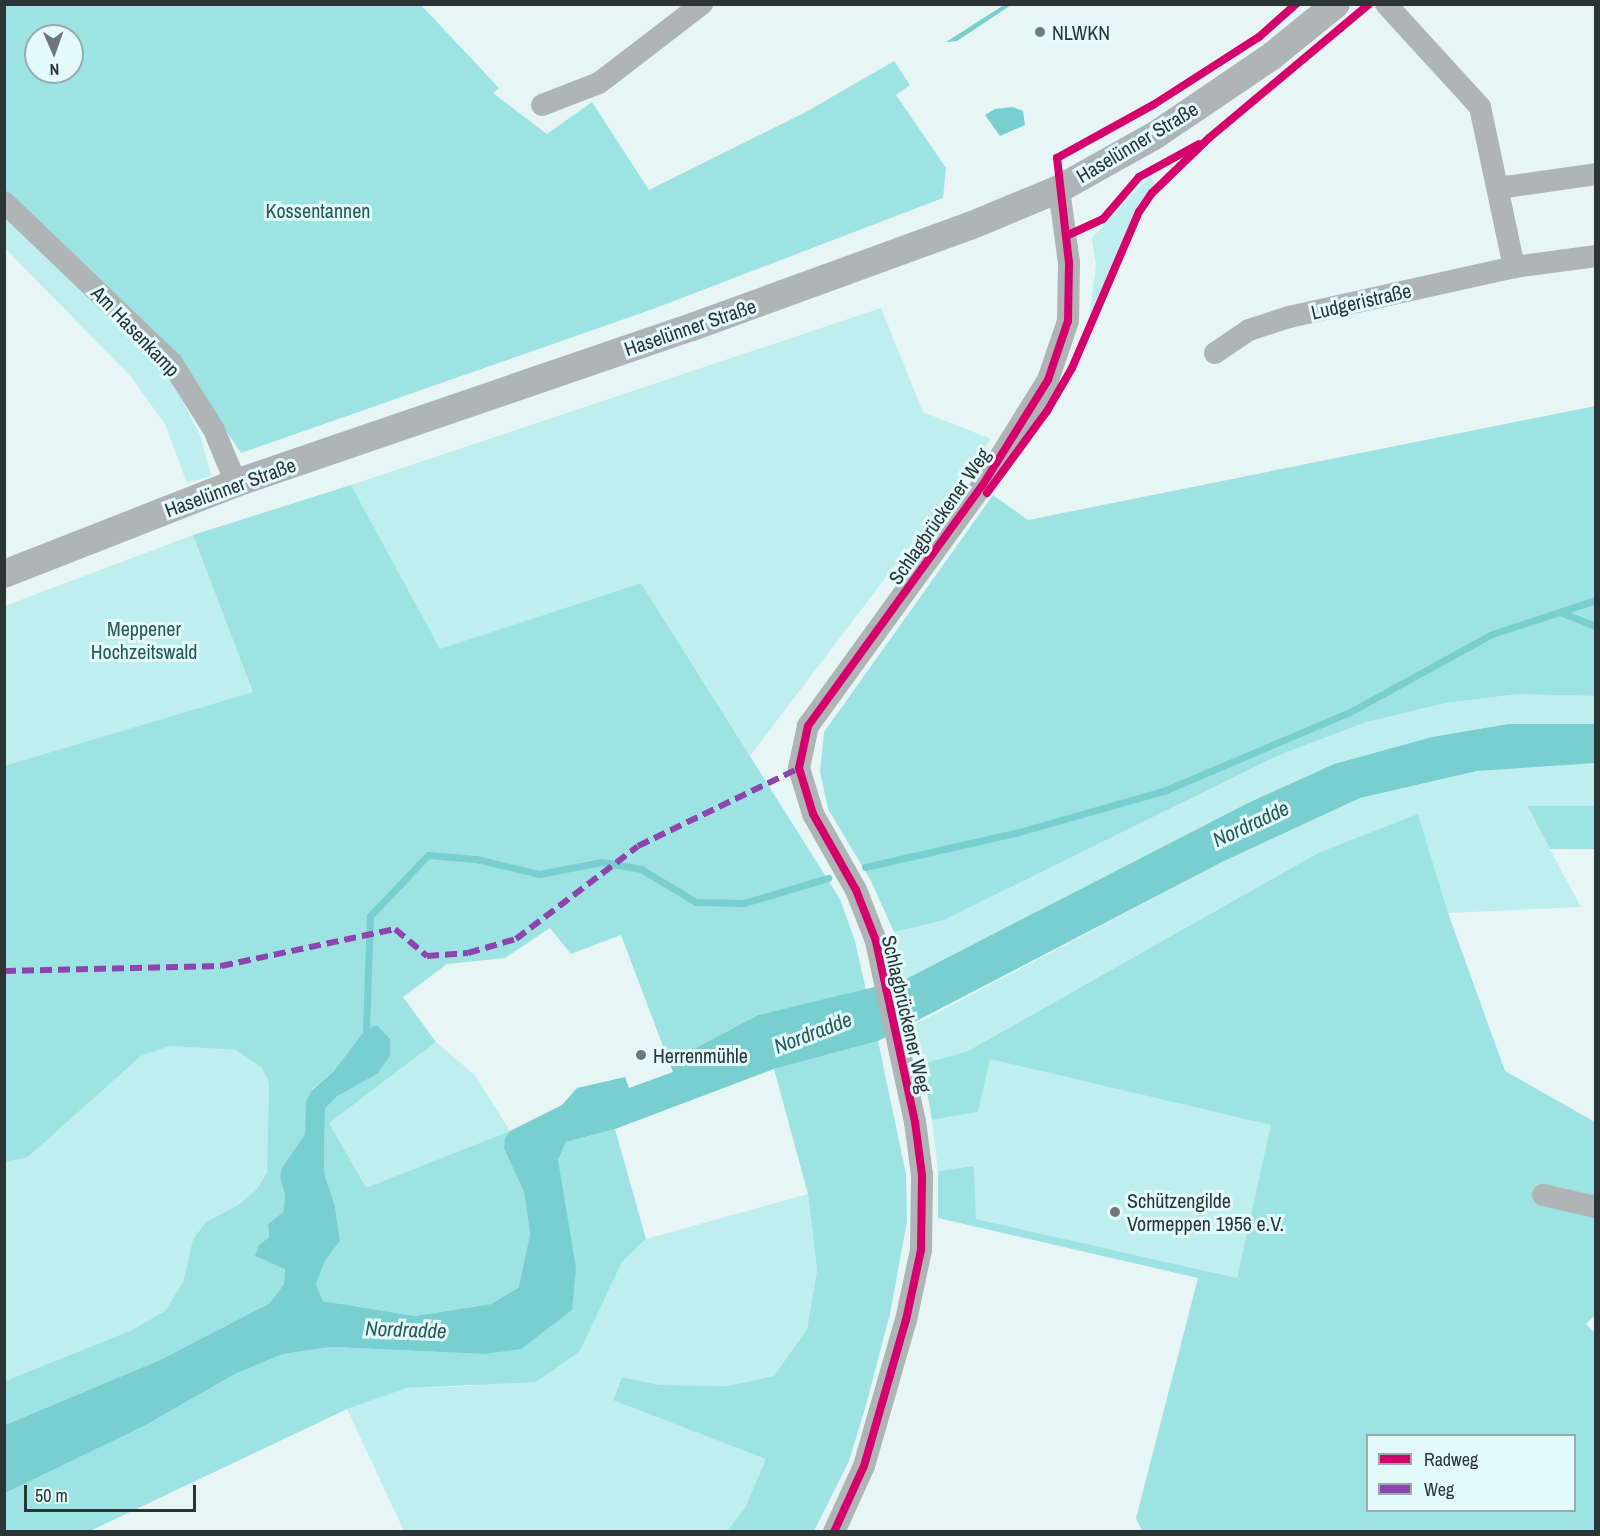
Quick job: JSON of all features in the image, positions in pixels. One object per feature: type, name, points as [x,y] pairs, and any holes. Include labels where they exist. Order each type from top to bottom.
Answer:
[{"type":"street","points":[[542,105],[599,83],[702,4]]},
{"type":"street","name":"Haselünner Straße","points":[[4,574],[236,483],[692,327],[970,226],[1059,189],[1154,136],[1272,56],[1336,4]]},
{"type":"street","points":[[1386,4],[1480,107],[1514,267]]},
{"type":"street","points":[[1498,188],[1596,174]]},
{"type":"street","name":"Schlagbrückener Weg","points":[[834,1532],[864,1466],[884,1409],[921,1250],[922,1174],[876,941],[856,890],[813,814],[799,768],[808,726],[982,486],[1048,380],[1068,321],[1070,263],[1059,189]]},
{"type":"street","name":"Am Hasenkamp","points":[[4,202],[172,363],[214,430],[236,483]]},
{"type":"street","name":"Ludgeristraße","points":[[1215,353],[1250,330],[1289,317],[1514,267],[1596,256]]},
{"type":"street","points":[[1543,1195],[1596,1207]]},
{"type":"green space","name":"Kossentannen","points":[[4,5],[421,5],[499,88],[493,93],[547,134],[592,102],[649,190],[806,112],[894,61],[910,85],[896,95],[946,168],[943,198],[653,309],[241,453],[178,359],[5,192]]},
{"type":"green space","points":[[1150,176],[1155,183],[1137,209],[1089,317],[1096,266],[1092,238]]},
{"type":"green space","points":[[4,214],[165,367],[201,437],[211,476],[187,483],[165,424],[131,377],[5,248]]},
{"type":"green space","points":[[881,308],[923,412],[991,439],[750,756],[641,583],[440,650],[351,485]]},
{"type":"green space","points":[[1595,406],[1595,696],[1519,694],[1446,703],[1366,722],[1277,756],[944,920],[894,932],[871,881],[828,809],[820,771],[824,732],[993,495],[1028,520]]},
{"type":"green space","points":[[351,485],[440,649],[641,583],[840,899],[855,941],[866,990],[758,1015],[669,1062],[621,935],[571,954],[550,928],[505,958],[447,964],[403,997],[436,1042],[329,1123],[366,1188],[510,1131],[504,1149],[524,1192],[530,1234],[520,1286],[491,1304],[415,1316],[323,1301],[316,1284],[325,1261],[340,1241],[335,1206],[324,1172],[325,1109],[336,1097],[377,1074],[351,1051],[334,1071],[312,1089],[305,1134],[280,1176],[285,1195],[283,1212],[268,1224],[269,1237],[259,1245],[265,1261],[274,1261],[285,1269],[284,1284],[270,1303],[160,1360],[5,1425],[5,1381],[132,1330],[165,1311],[183,1282],[193,1239],[206,1222],[240,1204],[257,1189],[267,1172],[269,1083],[262,1068],[236,1050],[170,1046],[141,1056],[28,1157],[5,1162],[4,766],[253,692],[193,535]]},
{"type":"green space","name":"Meppener Hochzeitswald","points":[[193,535],[254,692],[5,766],[5,606]]},
{"type":"green space","points":[[1519,694],[1595,696],[1595,724],[1508,724],[1432,737],[1334,764],[1248,803],[904,980],[894,932],[944,920],[1277,756],[1366,722],[1446,703]]},
{"type":"green space","points":[[1556,763],[1595,763],[1595,806],[1527,807],[1581,907],[1448,913],[1418,815],[1318,853],[968,1051],[922,1064],[914,1025],[1224,861],[1360,798],[1477,771]]},
{"type":"green space","points":[[1527,806],[1595,806],[1595,849],[1550,849]]},
{"type":"green space","points":[[1418,814],[1448,913],[1505,1071],[1595,1122],[1596,1314],[1586,1324],[1596,1334],[1595,1531],[1142,1531],[1136,1518],[1198,1278],[938,1218],[938,1171],[974,1166],[976,1219],[1237,1278],[1271,1125],[990,1059],[978,1112],[932,1120],[922,1064],[968,1051],[1318,853]]},
{"type":"green space","points":[[878,1041],[906,1174],[907,1221],[890,1314],[849,1461],[814,1531],[727,1531],[745,1508],[766,1459],[613,1400],[622,1377],[660,1385],[727,1386],[774,1376],[807,1329],[817,1270],[808,1194],[774,1069]]},
{"type":"green space","points":[[436,1042],[475,1075],[510,1131],[366,1189],[328,1123]]},
{"type":"green space","points":[[170,1046],[236,1050],[262,1068],[269,1083],[267,1172],[257,1189],[240,1204],[206,1222],[193,1239],[183,1282],[165,1311],[132,1330],[5,1381],[5,1162],[28,1157],[141,1056]]},
{"type":"green space","points":[[990,1058],[1272,1125],[1237,1278],[976,1219],[974,1166],[938,1171],[932,1120],[978,1112]]},
{"type":"green space","points":[[615,1129],[646,1239],[622,1262],[580,1351],[536,1382],[407,1388],[347,1409],[90,1531],[5,1531],[4,1493],[144,1426],[235,1374],[283,1354],[331,1347],[483,1354],[563,1209],[558,1160],[566,1142]]},
{"type":"green space","points":[[808,1194],[817,1270],[807,1329],[774,1376],[727,1386],[660,1385],[622,1377],[613,1399],[767,1459],[745,1508],[727,1531],[404,1531],[347,1409],[407,1388],[471,1386],[580,1351],[622,1262],[646,1239]]},
{"type":"water","points":[[1004,5],[1011,5],[957,41],[946,42]]},
{"type":"water","points":[[1013,107],[1023,111],[1025,125],[1000,136],[985,115],[995,109]]},
{"type":"water","name":"Nordradde","points":[[1508,724],[1595,724],[1595,763],[1477,771],[1360,798],[1224,861],[878,1041],[774,1069],[615,1129],[566,1142],[558,1160],[576,1268],[572,1310],[521,1349],[483,1354],[331,1347],[283,1354],[235,1374],[144,1426],[5,1493],[5,1425],[160,1360],[270,1303],[284,1284],[285,1269],[255,1256],[259,1245],[269,1237],[268,1224],[283,1212],[285,1195],[280,1177],[282,1168],[305,1134],[306,1102],[312,1090],[334,1071],[366,1029],[377,1025],[390,1039],[390,1056],[377,1074],[336,1097],[325,1109],[324,1172],[335,1206],[340,1241],[325,1261],[316,1284],[323,1301],[415,1316],[491,1304],[519,1287],[530,1234],[524,1192],[504,1149],[505,1139],[510,1131],[562,1105],[577,1088],[625,1077],[629,1088],[673,1072],[669,1062],[758,1015],[904,980],[1248,803],[1334,764],[1432,737]]},
{"type":"waterway","points":[[865,867],[1019,832],[1166,790],[1350,712],[1492,634],[1596,600]]},
{"type":"waterway","points":[[1562,613],[1596,626]]},
{"type":"waterway","points":[[366,1029],[370,916],[428,855],[476,859],[539,874],[602,862],[641,869],[696,902],[744,903],[828,878]]},
{"type":"marked path","points":[[4,971],[221,966],[395,929],[427,956],[468,953],[516,939],[638,846],[799,768]]},
{"type":"cycle path","points":[[834,1532],[864,1466],[906,1320],[921,1250],[922,1175],[915,1122],[876,941],[856,890],[813,814],[799,768],[808,726],[982,486],[1048,380],[1068,321],[1069,263],[1057,158],[1153,105],[1259,37],[1296,4]]},
{"type":"cycle path","points":[[987,493],[1047,411],[1072,368],[1139,212],[1152,193],[1209,138],[1369,4]]},
{"type":"cycle path","points":[[1066,236],[1103,219],[1139,177],[1199,144]]},
{"type":"place","name":"NLWKN","points":[[1040,32]]},
{"type":"place","name":"Herrenmühle","points":[[641,1055]]},
{"type":"place","name":"Schützengilde Vormeppen 1956 e.V.","points":[[1115,1212]]}]
